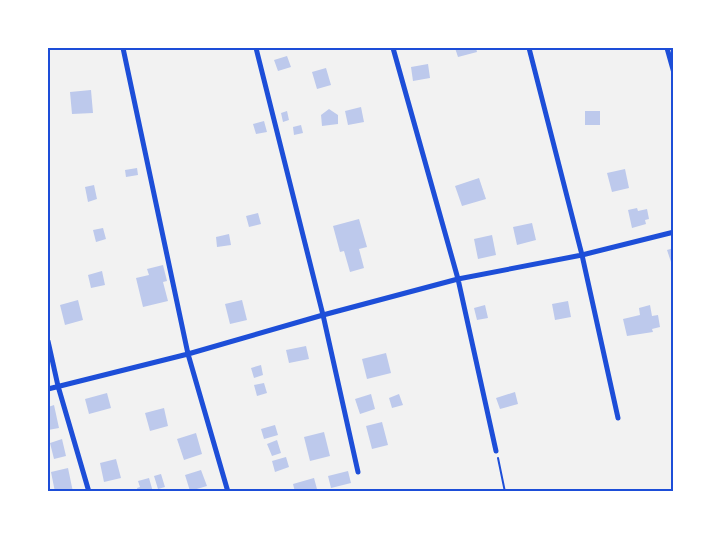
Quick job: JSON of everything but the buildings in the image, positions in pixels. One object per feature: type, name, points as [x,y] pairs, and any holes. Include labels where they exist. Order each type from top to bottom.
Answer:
[{"type":"street","points":[[123,48],[188,354],[228,492]]},
{"type":"street","points":[[256,48],[322,314],[358,472]]},
{"type":"street","points":[[393,48],[458,279],[496,451]]},
{"type":"street","points":[[529,48],[582,255],[618,418]]},
{"type":"street","points":[[667,48],[674,73]]},
{"type":"street","points":[[48,389],[188,354],[322,314],[458,279],[582,255],[674,232]]},
{"type":"street","points":[[48,340],[58,386],[89,492]]},
{"type":"path","points":[[496,451],[505,492]]}]
